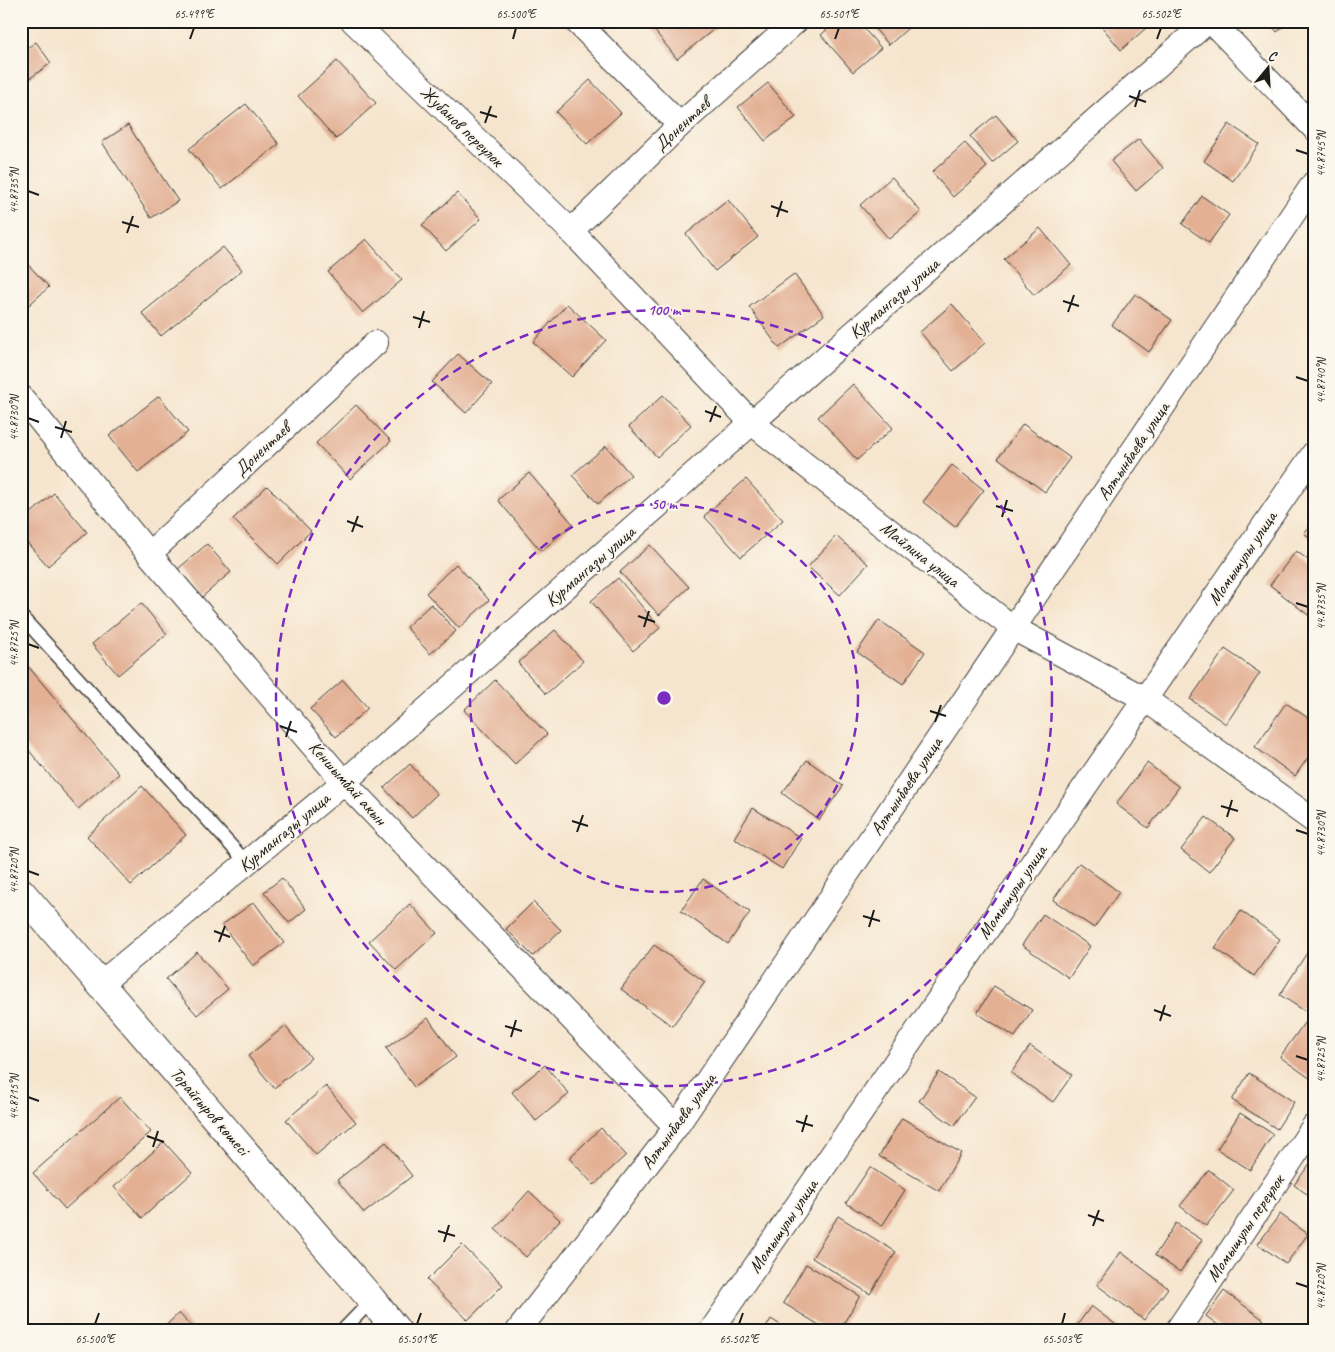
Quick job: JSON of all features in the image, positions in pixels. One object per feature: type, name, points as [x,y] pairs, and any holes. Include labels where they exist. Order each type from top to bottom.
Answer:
[{"type":"street","name":"Жубанов переулок","points":[[353,21],[571,231]]},
{"type":"street","points":[[576,21],[680,125]]},
{"type":"street","name":"Донентаев","points":[[571,231],[680,125],[796,21]]},
{"type":"street","points":[[1210,21],[1314,128]]},
{"type":"street","name":"Курмангазы улица","points":[[100,984],[344,782],[1210,21]]},
{"type":"street","name":"Алтынбаева улица","points":[[518,1331],[676,1126],[1314,182]]},
{"type":"street","name":"Майлина улица","points":[[571,231],[752,422],[1014,628],[1144,699],[1314,820]]},
{"type":"street","name":"Донентаев","points":[[149,554],[376,343]]},
{"type":"street","name":"Кеншымбай акын","points":[[21,397],[149,554],[344,782],[676,1126]]},
{"type":"street","name":"Момышулы улица","points":[[711,1331],[1314,453]]},
{"type":"street","name":"Торайғыров көшесі","points":[[21,892],[397,1331]]},
{"type":"street","name":"Момышулы переулок","points":[[1176,1331],[1314,1126]]},
{"type":"lane","points":[[21,616],[247,863]]},
{"type":"lane","points":[[342,1331],[372,1300]]},
{"type":"building","points":[[657,21],[714,21],[718,26],[677,59],[651,26]]},
{"type":"building","points":[[836,21],[857,21],[881,48],[853,72],[821,35]]},
{"type":"building","points":[[868,21],[916,21],[889,45]]},
{"type":"building","points":[[1097,21],[1154,21],[1121,50]]},
{"type":"building","points":[[1268,21],[1290,21],[1277,32]]},
{"type":"building","points":[[36,42],[51,63],[22,84],[21,52]]},
{"type":"building","points":[[337,61],[376,103],[336,139],[298,96]]},
{"type":"building","points":[[590,80],[621,113],[587,144],[556,112]]},
{"type":"building","points":[[768,83],[796,117],[765,141],[738,107]]},
{"type":"building","points":[[246,104],[279,144],[222,189],[189,149]]},
{"type":"building","points":[[996,115],[1018,141],[992,163],[970,136]]},
{"type":"building","points":[[1229,124],[1259,144],[1233,181],[1204,161]]},
{"type":"building","points":[[128,125],[178,201],[151,218],[102,142]]},
{"type":"building","points":[[1139,139],[1163,168],[1136,191],[1111,161]]},
{"type":"building","points":[[965,143],[987,167],[953,197],[932,172]]},
{"type":"building","points":[[892,177],[921,212],[889,239],[860,205]]},
{"type":"building","points":[[457,193],[481,219],[446,251],[422,225]]},
{"type":"building","points":[[1202,196],[1229,215],[1209,243],[1182,224]]},
{"type":"building","points":[[728,200],[758,237],[715,271],[686,234]]},
{"type":"building","points":[[1040,228],[1071,265],[1034,295],[1004,259]]},
{"type":"building","points":[[366,239],[402,280],[363,313],[328,272]]},
{"type":"building","points":[[223,247],[242,270],[161,336],[142,313]]},
{"type":"building","points":[[21,257],[49,287],[21,312]]},
{"type":"building","points":[[794,274],[824,315],[779,348],[749,307]]},
{"type":"building","points":[[1135,294],[1172,320],[1149,352],[1112,325]]},
{"type":"building","points":[[567,304],[606,340],[572,377],[533,342]]},
{"type":"building","points":[[952,304],[985,343],[953,371],[920,332]]},
{"type":"building","points":[[458,354],[492,384],[466,413],[432,382]]},
{"type":"building","points":[[853,384],[893,428],[857,460],[818,417]]},
{"type":"building","points":[[663,395],[691,425],[657,457],[629,427]]},
{"type":"building","points":[[159,396],[188,432],[138,472],[109,436]]},
{"type":"building","points":[[356,405],[391,441],[350,479],[316,443]]},
{"type":"building","points":[[1023,424],[1070,458],[1045,492],[998,458]]},
{"type":"building","points":[[606,446],[631,475],[598,504],[572,475]]},
{"type":"building","points":[[952,465],[984,490],[955,527],[923,502]]},
{"type":"building","points":[[529,473],[573,524],[541,551],[498,500]]},
{"type":"building","points":[[746,479],[783,520],[741,557],[704,516]]},
{"type":"building","points":[[267,486],[311,531],[278,564],[233,519]]},
{"type":"building","points":[[54,493],[87,532],[48,566],[21,536],[21,522]]},
{"type":"building","points":[[1314,521],[1314,541],[1304,533]]},
{"type":"building","points":[[836,536],[868,564],[840,595],[808,567]]},
{"type":"building","points":[[207,544],[231,572],[202,597],[178,569]]},
{"type":"building","points":[[650,545],[689,587],[659,615],[620,572]]},
{"type":"building","points":[[1296,551],[1314,564],[1314,607],[1308,615],[1270,585]]},
{"type":"building","points":[[456,564],[489,600],[459,628],[426,593]]},
{"type":"building","points":[[618,578],[660,628],[633,651],[591,601]]},
{"type":"building","points":[[141,603],[167,634],[118,675],[92,644]]},
{"type":"building","points":[[431,604],[456,631],[430,654],[406,627]]},
{"type":"building","points":[[879,620],[925,652],[903,684],[857,652]]},
{"type":"building","points":[[555,630],[583,661],[546,694],[518,663]]},
{"type":"building","points":[[1225,649],[1260,673],[1226,724],[1190,699]]},
{"type":"building","points":[[21,658],[119,774],[78,809],[21,741]]},
{"type":"building","points":[[343,680],[368,708],[336,737],[310,709]]},
{"type":"building","points":[[495,680],[547,734],[515,764],[464,710]]},
{"type":"building","points":[[1286,703],[1314,722],[1314,749],[1295,776],[1255,747]]},
{"type":"building","points":[[807,760],[843,786],[819,820],[782,793]]},
{"type":"building","points":[[1147,763],[1179,787],[1148,828],[1116,804]]},
{"type":"building","points":[[410,764],[437,794],[412,818],[384,788]]},
{"type":"building","points":[[142,786],[186,835],[131,885],[87,836]]},
{"type":"building","points":[[753,808],[801,838],[782,869],[734,838]]},
{"type":"building","points":[[1206,817],[1235,838],[1209,872],[1181,850]]},
{"type":"building","points":[[1079,863],[1119,892],[1094,928],[1053,900]]},
{"type":"building","points":[[282,878],[306,909],[289,923],[264,892]]},
{"type":"building","points":[[703,879],[750,912],[728,944],[681,911]]},
{"type":"building","points":[[254,902],[284,943],[253,966],[222,925]]},
{"type":"building","points":[[533,902],[561,930],[533,956],[506,929]]},
{"type":"building","points":[[410,904],[437,933],[396,970],[369,941]]},
{"type":"building","points":[[1241,911],[1280,939],[1254,976],[1215,948]]},
{"type":"building","points":[[1043,914],[1090,946],[1069,978],[1022,945]]},
{"type":"building","points":[[654,945],[705,982],[672,1026],[621,989]]},
{"type":"building","points":[[1312,945],[1314,946],[1314,1017],[1280,995]]},
{"type":"building","points":[[197,952],[228,989],[197,1015],[166,979]]},
{"type":"building","points":[[994,986],[1032,1010],[1015,1037],[977,1013]]},
{"type":"building","points":[[428,1018],[456,1057],[414,1087],[386,1048]]},
{"type":"building","points":[[1307,1019],[1314,1024],[1314,1075],[1311,1079],[1280,1057]]},
{"type":"building","points":[[285,1026],[311,1058],[274,1088],[248,1056]]},
{"type":"building","points":[[1030,1046],[1072,1075],[1053,1102],[1011,1073]]},
{"type":"building","points":[[545,1065],[569,1094],[536,1121],[512,1092]]},
{"type":"building","points":[[939,1072],[975,1097],[954,1126],[919,1101]]},
{"type":"building","points":[[1249,1073],[1294,1102],[1277,1129],[1232,1100]]},
{"type":"building","points":[[326,1086],[356,1122],[316,1155],[286,1120]]},
{"type":"building","points":[[120,1097],[151,1132],[65,1209],[33,1173]]},
{"type":"building","points":[[1240,1113],[1273,1134],[1250,1170],[1217,1149]]},
{"type":"building","points":[[902,1118],[961,1153],[939,1191],[879,1156]]},
{"type":"building","points":[[601,1128],[626,1155],[594,1185],[569,1158]]},
{"type":"building","points":[[164,1142],[192,1173],[142,1218],[114,1187]]},
{"type":"building","points":[[386,1142],[412,1176],[364,1213],[337,1180]]},
{"type":"building","points":[[1314,1158],[1314,1199],[1294,1185]]},
{"type":"building","points":[[870,1167],[905,1190],[882,1226],[846,1203]]},
{"type":"building","points":[[1209,1170],[1234,1190],[1206,1226],[1180,1206]]},
{"type":"building","points":[[529,1191],[560,1220],[526,1257],[495,1229]]},
{"type":"building","points":[[1280,1214],[1308,1234],[1286,1264],[1258,1244]]},
{"type":"building","points":[[838,1216],[896,1252],[870,1294],[812,1258]]},
{"type":"building","points":[[1176,1223],[1202,1240],[1180,1272],[1155,1255]]},
{"type":"building","points":[[462,1245],[503,1285],[468,1320],[427,1280]]},
{"type":"building","points":[[1121,1252],[1168,1288],[1144,1320],[1097,1285]]},
{"type":"building","points":[[806,1264],[860,1296],[839,1331],[829,1331],[783,1303]]},
{"type":"building","points":[[1224,1291],[1264,1320],[1256,1331],[1226,1331],[1206,1316]]},
{"type":"building","points":[[1091,1306],[1124,1331],[1073,1331]]},
{"type":"building","points":[[179,1313],[195,1331],[160,1331]]},
{"type":"building","points":[[771,1319],[790,1331],[764,1331]]}]
